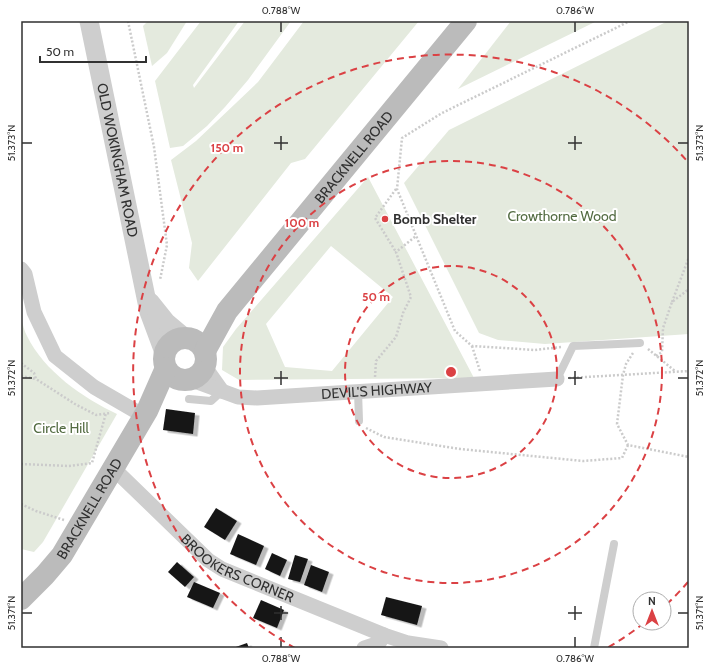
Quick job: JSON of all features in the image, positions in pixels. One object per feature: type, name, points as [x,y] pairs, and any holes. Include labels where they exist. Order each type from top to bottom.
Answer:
[{"type":"main road","name":"BRACKNELL ROAD","points":[[21,598],[45,575],[62,555],[113,468],[141,412],[186,364],[226,311],[466,21]]},
{"type":"street","name":"OLD WOKINGHAM ROAD","points":[[89,21],[136,254],[186,364]]},
{"type":"street","points":[[21,269],[25,274],[34,312],[55,356],[94,388],[141,412]]},
{"type":"street","name":"OLD WOKINGHAM ROAD","points":[[153,292],[153,324],[186,364]]},
{"type":"street","points":[[186,364],[222,390]]},
{"type":"street","name":"DEVIL'S HIGHWAY","points":[[222,390],[238,397],[257,398],[358,392],[375,389],[557,379]]},
{"type":"street","name":"BROOKERS CORNER","points":[[113,468],[208,560],[222,569],[384,635],[408,643],[441,648]]},
{"type":"street","points":[[364,648],[379,643],[384,635]]},
{"type":"lane","points":[[557,379],[574,346],[640,343]]},
{"type":"lane","points":[[186,364],[211,401],[222,390]]},
{"type":"lane","points":[[358,392],[359,421]]},
{"type":"lane","points":[[594,648],[614,544]]},
{"type":"path","points":[[128,21],[154,147],[167,245],[153,292]]},
{"type":"path","points":[[483,383],[472,346],[454,331],[397,189],[402,138],[442,113],[630,21]]},
{"type":"path","points":[[375,389],[376,361],[396,337],[403,313],[411,297],[396,252],[375,218],[397,189]]},
{"type":"path","points":[[396,252],[416,236]]},
{"type":"path","points":[[656,356],[662,352],[663,328],[689,257]]},
{"type":"path","points":[[672,302],[689,289]]},
{"type":"path","points":[[628,446],[617,424],[623,375],[626,364],[640,343],[676,371]]},
{"type":"path","points":[[472,346],[534,350],[574,346]]},
{"type":"path","points":[[21,363],[34,373],[36,378]]},
{"type":"path","points":[[557,379],[689,370]]},
{"type":"path","points":[[21,376],[36,378],[75,404],[96,415],[106,413],[141,412]]},
{"type":"path","points":[[21,464],[69,466],[92,463],[106,413]]},
{"type":"path","points":[[359,421],[367,429],[384,437],[460,450],[583,461],[622,458],[628,446]]},
{"type":"path","points":[[628,446],[689,457]]},
{"type":"path","points":[[21,504],[36,512],[70,521]]},
{"type":"green space","points":[[148,21],[187,21],[167,53],[152,66],[143,26]]},
{"type":"green space","points":[[201,21],[239,21],[193,85],[194,88],[245,21],[291,21],[248,80],[207,126],[183,146],[170,148],[155,81]]},
{"type":"green space","points":[[304,21],[419,21],[305,159],[291,163],[198,281],[189,268],[192,243],[171,160],[196,141],[258,82]]},
{"type":"green space","points":[[511,21],[597,21],[458,89]]},
{"type":"green space","name":"Crowthorne Wood","points":[[668,21],[689,21],[689,334],[545,344],[498,340],[479,333],[404,183],[449,130]]},
{"type":"green space","points":[[368,177],[474,378],[239,380],[222,370],[223,347],[236,329]],"holes":[[[331,246],[393,297],[332,371],[285,367],[266,324]]]},
{"type":"green space","name":"Circle Hill","points":[[21,318],[26,334],[34,349],[54,372],[78,392],[117,414],[43,542],[34,552],[21,549]]},
{"type":"building","points":[[166,409],[195,413],[193,434],[163,430]]},
{"type":"building","points":[[216,508],[237,521],[225,540],[204,527]]},
{"type":"building","points":[[238,534],[264,546],[256,565],[230,554]]},
{"type":"building","points":[[272,553],[287,560],[280,576],[265,569]]},
{"type":"building","points":[[295,555],[308,559],[300,582],[288,579]]},
{"type":"building","points":[[177,562],[194,577],[185,587],[168,572]]},
{"type":"building","points":[[311,565],[329,572],[322,592],[304,585]]},
{"type":"building","points":[[194,582],[220,593],[213,608],[187,597]]},
{"type":"building","points":[[386,597],[422,606],[417,625],[381,615]]},
{"type":"building","points":[[261,600],[284,610],[277,628],[253,618]]},
{"type":"building","points":[[247,643],[249,648],[233,648]]},
{"type":"place","name":"Bomb Shelter","points":[[385,219]]}]
